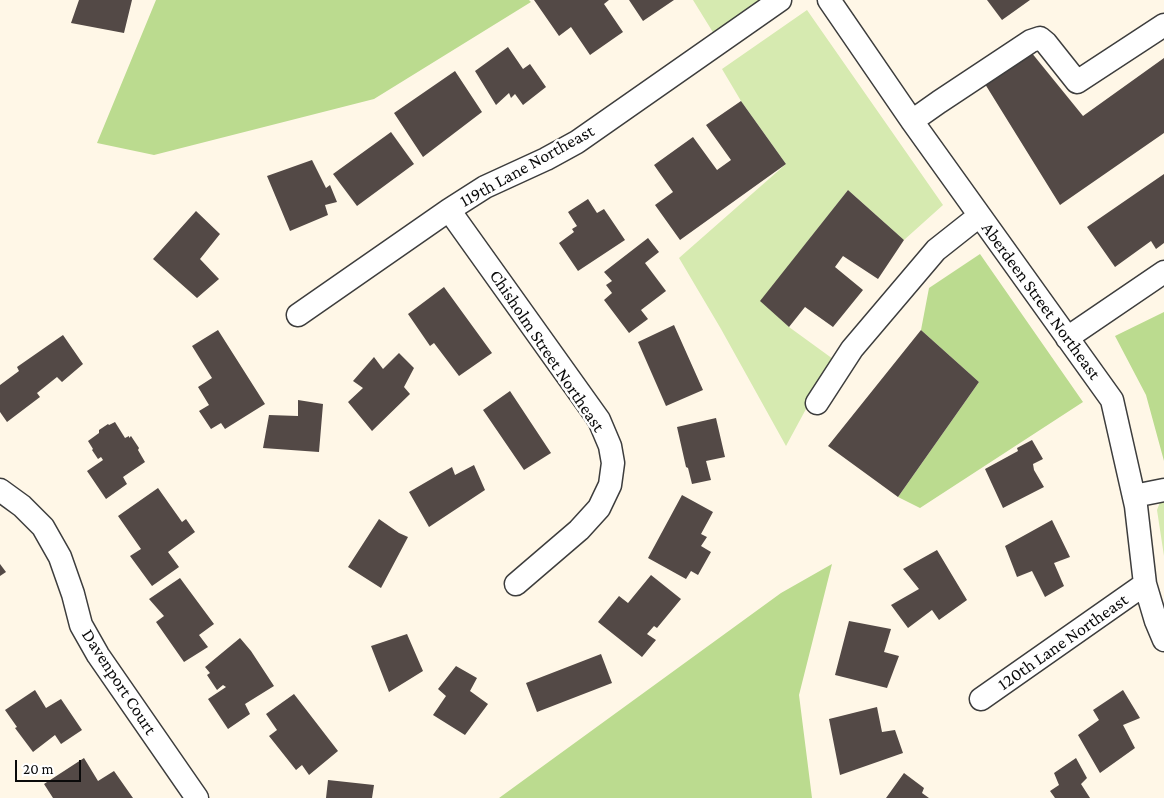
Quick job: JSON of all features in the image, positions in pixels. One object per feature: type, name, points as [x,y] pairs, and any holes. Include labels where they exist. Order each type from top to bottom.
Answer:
[{"type":"street","name":"119th Lane Northeast","points":[[298,315],[485,187],[546,160],[577,142],[780,0]]},
{"type":"street","name":"Aberdeen Street Northeast","points":[[833,1],[912,122],[1112,400],[1136,506],[1145,584],[1161,626]]},
{"type":"street","points":[[912,122],[1031,41],[1040,38],[1046,43],[1077,82],[1164,25]]},
{"type":"street","name":"Chisholm Street Northeast","points":[[449,210],[599,420],[610,446],[613,463],[610,485],[600,508],[579,530],[516,584]]},
{"type":"street","points":[[817,404],[852,349],[936,250],[979,216]]},
{"type":"street","points":[[1067,338],[1164,272]]},
{"type":"street","name":"Davenport Court","points":[[0,490],[22,506],[43,528],[60,556],[81,625],[98,655],[197,798]]},
{"type":"street","points":[[1134,496],[1164,490]]},
{"type":"street","name":"120th Lane Northeast","points":[[982,699],[1145,584]]},
{"type":"green space","points":[[156,0],[529,0],[531,2],[374,99],[154,155],[97,143]]},
{"type":"green space","points":[[693,0],[762,0],[714,34]]},
{"type":"green space","points":[[807,10],[943,205],[904,240],[848,190],[761,301],[789,327],[833,359],[786,446],[679,258],[786,164],[741,101],[722,69]]},
{"type":"green space","points":[[980,254],[1083,402],[920,508],[898,497],[979,382],[921,330],[929,288]]},
{"type":"green space","points":[[1164,312],[1164,461],[1146,395],[1115,336]]},
{"type":"green space","points":[[1164,492],[1164,556],[1157,510]]},
{"type":"green space","points":[[832,564],[799,695],[812,798],[499,798],[781,593]]},
{"type":"building","points":[[79,0],[132,0],[124,33],[71,23]]},
{"type":"building","points":[[534,0],[609,0],[604,4],[623,32],[590,55],[571,27],[559,36]]},
{"type":"building","points":[[629,0],[674,0],[643,21]]},
{"type":"building","points":[[987,0],[1030,0],[1002,20]]},
{"type":"building","points":[[508,47],[523,69],[530,64],[546,87],[523,105],[515,94],[511,98],[509,93],[496,105],[475,71]]},
{"type":"building","points":[[1031,52],[1083,116],[1164,58],[1164,133],[1060,205],[985,84]]},
{"type":"building","points":[[455,71],[482,112],[423,157],[394,113]]},
{"type":"building","points":[[741,101],[786,164],[680,240],[655,205],[673,192],[654,165],[693,137],[717,170],[731,160],[706,125]]},
{"type":"building","points":[[391,132],[414,164],[357,206],[333,174]]},
{"type":"building","points":[[312,160],[326,188],[330,185],[337,202],[325,205],[328,215],[290,231],[267,176]]},
{"type":"building","points":[[1164,174],[1164,243],[1156,249],[1151,241],[1115,267],[1087,227]]},
{"type":"building","points":[[848,190],[904,240],[878,279],[843,256],[835,267],[863,290],[833,327],[805,307],[789,327],[760,301]]},
{"type":"building","points":[[588,199],[597,213],[604,209],[625,240],[578,271],[559,243],[574,232],[572,229],[577,226],[568,212]]},
{"type":"building","points":[[196,211],[220,234],[200,259],[219,279],[197,298],[153,259]]},
{"type":"building","points":[[648,238],[659,252],[645,263],[666,291],[641,310],[648,319],[629,333],[604,300],[612,293],[606,285],[612,281],[604,272]]},
{"type":"building","points":[[444,287],[492,353],[459,376],[434,343],[430,346],[408,314]]},
{"type":"building","points":[[674,325],[703,390],[666,406],[638,342]]},
{"type":"building","points":[[218,330],[265,404],[225,429],[221,423],[211,429],[199,411],[209,405],[198,387],[212,378],[192,346]]},
{"type":"building","points":[[921,330],[979,382],[898,497],[828,446]]},
{"type":"building","points":[[63,335],[83,364],[62,382],[57,377],[37,393],[40,397],[7,422],[0,412],[0,385],[19,371],[17,367]]},
{"type":"building","points":[[399,353],[414,368],[404,387],[410,394],[372,431],[348,402],[363,388],[353,381],[374,357],[383,369]]},
{"type":"building","points":[[510,391],[551,453],[524,470],[483,410]]},
{"type":"building","points":[[298,400],[323,404],[319,452],[263,448],[269,415],[298,416]]},
{"type":"building","points":[[716,418],[725,457],[706,461],[711,480],[692,484],[677,427]]},
{"type":"building","points":[[115,422],[125,438],[131,436],[145,462],[123,477],[127,484],[106,499],[87,471],[103,460],[101,457],[98,459],[88,441],[99,433],[99,430]]},
{"type":"building","points":[[1032,440],[1043,459],[1033,464],[1034,470],[1044,487],[1003,508],[985,469],[1018,451],[1017,448]]},
{"type":"building","points":[[474,465],[485,490],[429,527],[409,492],[452,467],[455,475]]},
{"type":"building","points":[[158,488],[182,522],[186,519],[195,532],[168,552],[179,567],[152,586],[130,556],[141,549],[118,516]]},
{"type":"building","points":[[682,495],[713,512],[701,534],[707,537],[701,546],[711,552],[698,575],[691,571],[686,579],[648,558]]},
{"type":"building","points":[[379,519],[408,537],[381,588],[348,567]]},
{"type":"building","points":[[1052,520],[1070,557],[1054,563],[1064,586],[1045,597],[1032,571],[1017,577],[1005,546]]},
{"type":"building","points":[[937,550],[967,600],[939,620],[932,610],[908,628],[891,605],[919,589],[903,569]]},
{"type":"building","points":[[0,564],[6,572],[0,576]]},
{"type":"building","points":[[651,575],[681,599],[657,628],[654,626],[647,634],[656,640],[642,657],[598,622],[619,596],[628,603]]},
{"type":"building","points":[[180,578],[214,624],[199,635],[208,647],[184,662],[156,622],[164,616],[149,599]]},
{"type":"building","points":[[849,621],[891,629],[884,652],[899,656],[887,688],[835,675]]},
{"type":"building","points":[[407,634],[423,671],[389,692],[371,646]]},
{"type":"building","points":[[240,638],[274,686],[245,704],[250,714],[228,729],[208,699],[226,687],[223,685],[217,690],[207,675],[210,673],[205,667]]},
{"type":"building","points":[[601,654],[612,683],[537,712],[526,683]]},
{"type":"building","points":[[456,666],[477,678],[470,691],[488,704],[465,735],[433,715],[446,696],[438,689]]},
{"type":"building","points":[[35,690],[46,708],[61,699],[82,730],[61,744],[55,735],[33,752],[15,728],[17,727],[5,710]]},
{"type":"building","points":[[1123,690],[1140,718],[1123,725],[1135,748],[1100,773],[1078,735],[1099,720],[1093,710]]},
{"type":"building","points":[[294,694],[338,751],[309,775],[302,765],[296,770],[269,736],[277,730],[266,714]]},
{"type":"building","points":[[877,707],[882,732],[895,730],[903,753],[840,775],[829,719]]},
{"type":"building","points":[[84,758],[98,781],[114,771],[133,798],[53,798],[44,784]]},
{"type":"building","points":[[1076,758],[1087,778],[1081,784],[1090,798],[1055,798],[1050,791],[1059,785],[1054,773]]},
{"type":"building","points":[[904,773],[924,788],[922,793],[929,798],[886,798]]},
{"type":"building","points":[[328,780],[374,785],[372,798],[326,798]]}]
